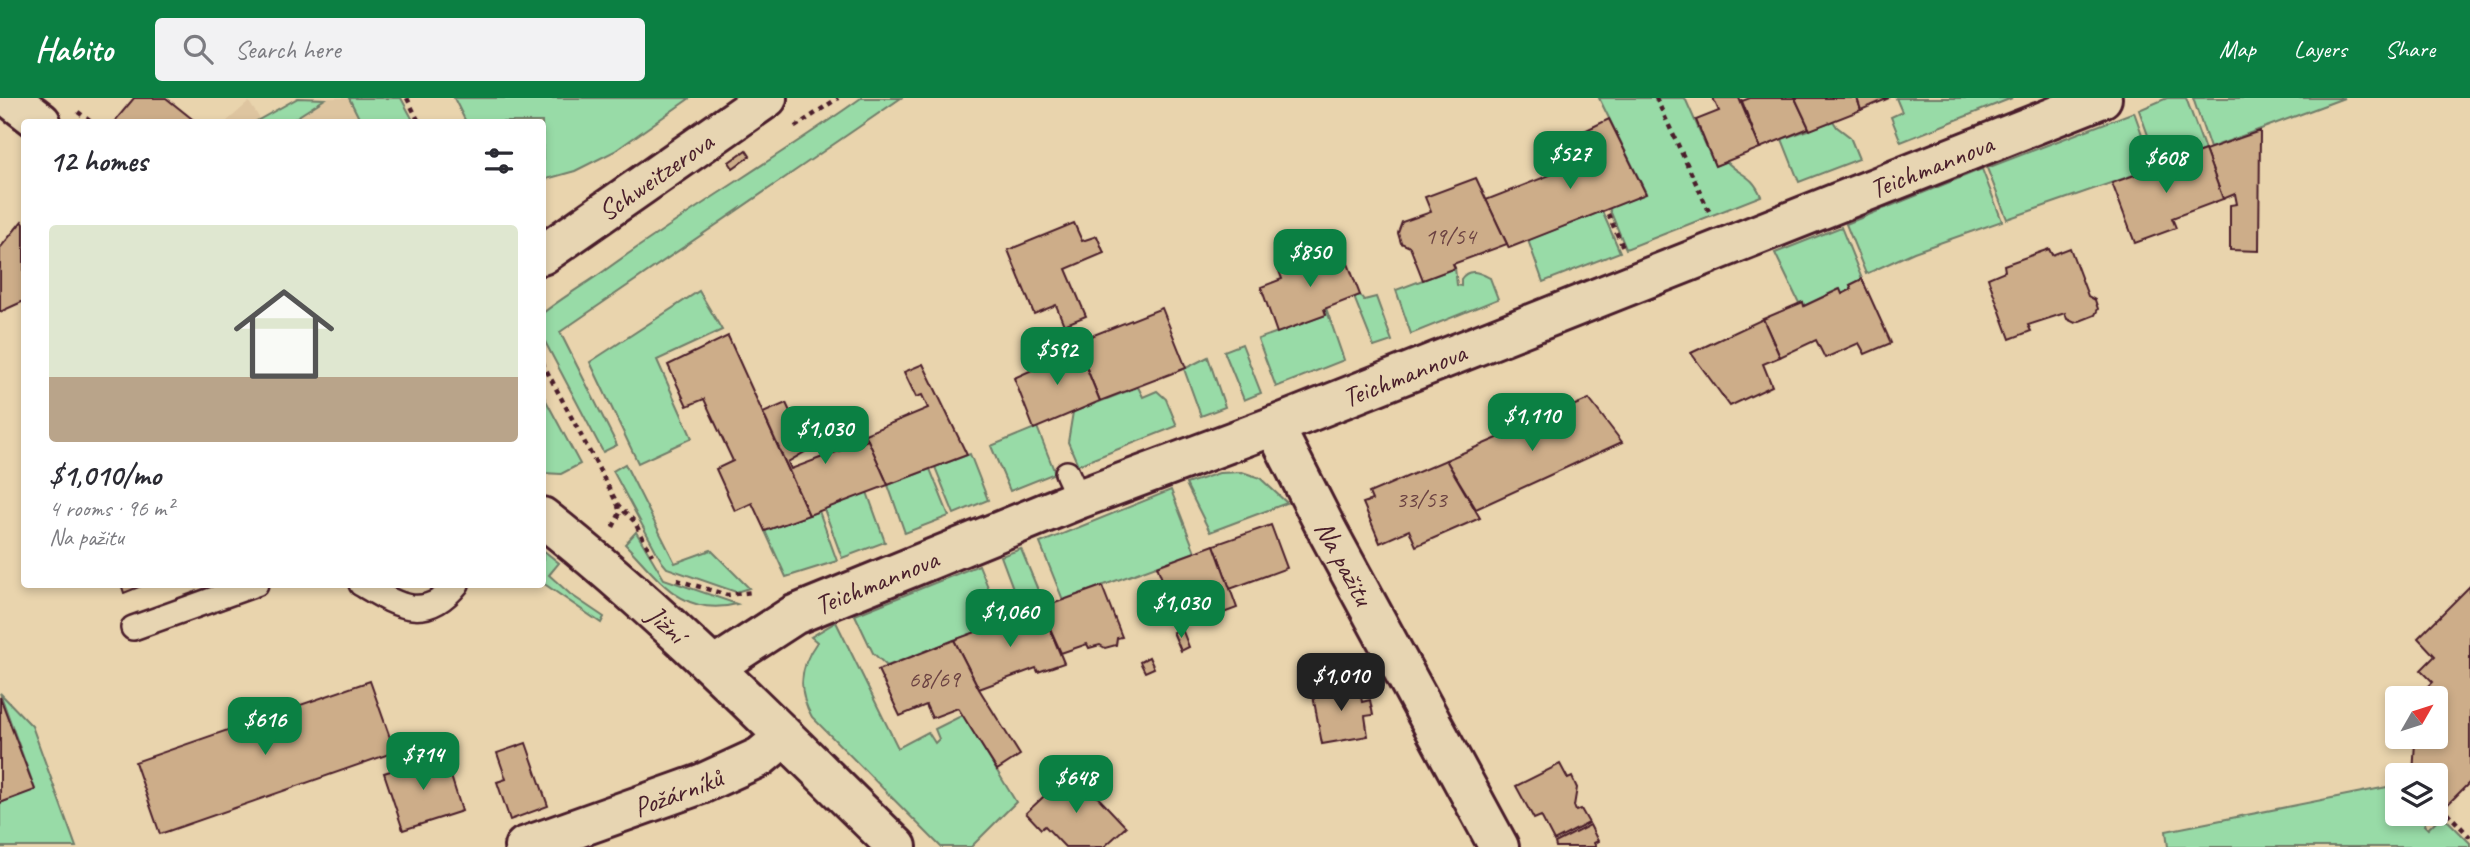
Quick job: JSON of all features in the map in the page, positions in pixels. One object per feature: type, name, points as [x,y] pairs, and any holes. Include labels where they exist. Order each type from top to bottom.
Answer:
[{"type":"street","points":[[10,98],[37,119]]},
{"type":"street","name":"Schweitzerova","points":[[546,252],[767,98]]},
{"type":"street","name":"Teichmannova","points":[[714,667],[794,615],[1073,486],[1274,426],[2102,98]]},
{"type":"street","name":"Na pažitu","points":[[1274,426],[1334,545],[1499,847]]},
{"type":"street","name":"Jižní","points":[[546,520],[644,601],[897,847]]},
{"type":"street","name":"Požárníků","points":[[524,847],[701,784],[760,757],[784,737]]},
{"type":"lane","points":[[133,628],[245,588]]},
{"type":"lane","points":[[368,588],[404,607],[422,608],[439,603],[453,588]]},
{"type":"path","points":[[407,98],[418,119]]},
{"type":"path","points":[[1656,98],[1714,220]]},
{"type":"path","points":[[1608,214],[1626,255]]},
{"type":"path","points":[[546,370],[618,505],[620,513],[611,530]]},
{"type":"path","points":[[618,505],[634,521],[657,564]]},
{"type":"path","points":[[672,578],[727,595],[748,594]]},
{"type":"path","points":[[2448,814],[2470,837]]},
{"type":"shaded area","points":[[295,98],[368,98],[378,119],[260,119]]},
{"type":"shaded area","points":[[249,102],[260,119],[229,119]]},
{"type":"green space","points":[[298,98],[325,99],[294,119],[260,119]]},
{"type":"green space","points":[[349,98],[401,98],[412,119],[360,119]]},
{"type":"green space","points":[[454,98],[690,98],[615,151],[575,171],[546,179],[546,119],[464,119]]},
{"type":"green space","points":[[861,98],[901,98],[560,332],[617,445],[603,452],[546,344],[546,311]]},
{"type":"green space","points":[[1599,98],[1685,98],[1715,166],[1726,161],[1749,179],[1761,196],[1626,249],[1609,208],[1646,193]]},
{"type":"green space","points":[[1896,98],[2012,98],[1901,142],[1891,117],[1902,112]]},
{"type":"green space","points":[[2167,98],[2186,98],[2205,150],[2159,166],[2139,110]]},
{"type":"green space","points":[[2193,98],[2344,98],[2210,148]]},
{"type":"green space","points":[[2134,112],[2154,168],[2007,219],[1987,168]]},
{"type":"green space","points":[[1833,121],[1850,137],[1859,159],[1799,182],[1782,139]]},
{"type":"green space","points":[[1982,169],[2002,221],[1914,252],[1866,274],[1846,224]]},
{"type":"green space","points":[[1602,211],[1620,252],[1543,282],[1528,240]]},
{"type":"green space","points":[[1841,227],[1862,279],[1850,285],[1852,289],[1842,294],[1839,289],[1804,306],[1802,302],[1799,303],[1775,253]]},
{"type":"green space","points":[[1455,268],[1457,285],[1461,286],[1464,275],[1479,273],[1490,278],[1498,299],[1411,334],[1396,290]]},
{"type":"green space","points":[[699,291],[722,330],[657,360],[692,438],[638,463],[590,362]]},
{"type":"green space","points":[[1360,295],[1364,300],[1376,297],[1392,341],[1374,347],[1354,297]]},
{"type":"green space","points":[[1326,308],[1344,360],[1276,387],[1258,339],[1326,315]]},
{"type":"green space","points":[[1242,344],[1261,393],[1244,400],[1224,351]]},
{"type":"green space","points":[[1208,357],[1225,407],[1201,416],[1184,369]]},
{"type":"green space","points":[[1138,387],[1143,397],[1157,391],[1166,399],[1177,426],[1078,465],[1068,442],[1073,412]]},
{"type":"green space","points":[[546,401],[580,464],[561,474],[546,473]]},
{"type":"green space","points":[[1037,427],[1055,473],[1010,491],[991,446]]},
{"type":"green space","points":[[970,454],[988,500],[954,514],[935,467]]},
{"type":"green space","points":[[625,464],[675,563],[711,550],[749,588],[736,592],[667,568],[613,471]]},
{"type":"green space","points":[[930,469],[949,516],[905,533],[888,485]]},
{"type":"green space","points":[[1242,472],[1260,478],[1287,503],[1210,532],[1186,484],[1219,473]]},
{"type":"green space","points":[[1171,490],[1195,552],[1063,600],[1040,543]]},
{"type":"green space","points":[[867,492],[885,542],[842,558],[824,509]]},
{"type":"green space","points":[[819,511],[837,561],[786,577],[765,531]]},
{"type":"green space","points":[[636,532],[664,579],[737,604],[718,607],[701,605],[673,592],[625,544]]},
{"type":"green space","points":[[1021,549],[1045,607],[1023,615],[1001,556]]},
{"type":"green space","points":[[546,552],[559,563],[549,575],[570,594],[604,617],[601,623],[546,585]]},
{"type":"green space","points":[[979,565],[1002,622],[887,666],[873,653],[855,615]]},
{"type":"green space","points":[[836,622],[898,748],[928,732],[935,743],[939,739],[935,729],[963,715],[1016,802],[971,847],[941,847],[812,717],[802,688],[804,670],[817,642],[811,637]]},
{"type":"green space","points":[[0,693],[32,726],[76,847],[0,847],[0,803],[35,789]]},
{"type":"green space","points":[[2385,787],[2385,826],[2425,826],[2428,829],[2431,826],[2448,826],[2448,821],[2470,843],[2470,847],[2168,847],[2166,831]]},
{"type":"building","points":[[134,98],[166,98],[192,119],[116,119]]},
{"type":"building","points":[[1713,98],[1739,98],[1760,148],[1715,166],[1696,120],[1719,111]]},
{"type":"building","points":[[1750,98],[1795,98],[1809,128],[1760,148],[1742,101]]},
{"type":"building","points":[[1795,98],[1857,98],[1861,110],[1810,130]]},
{"type":"building","points":[[1857,98],[1889,98],[1861,110]]},
{"type":"building","points":[[1609,119],[1646,194],[1509,248],[1486,200],[1591,159],[1578,134]]},
{"type":"building","points":[[2260,131],[2259,251],[2230,250],[2230,205],[2237,204],[2235,194],[2223,199],[2205,150]]},
{"type":"building","points":[[746,150],[750,156],[733,168],[729,162]]},
{"type":"building","points":[[2205,150],[2223,199],[2172,218],[2176,228],[2135,243],[2112,183]]},
{"type":"building","points":[[1476,178],[1507,244],[1453,264],[1455,268],[1423,280],[1410,247],[1401,243],[1398,233],[1402,222],[1431,212],[1425,197]]},
{"type":"building","points":[[21,222],[21,302],[0,312],[0,248]]},
{"type":"building","points":[[1074,223],[1082,241],[1097,236],[1104,253],[1066,269],[1086,316],[1064,325],[1056,305],[1034,314],[1008,250]]},
{"type":"building","points":[[1341,245],[1360,295],[1324,309],[1326,315],[1277,333],[1261,287],[1282,279],[1278,268]]},
{"type":"building","points":[[2070,248],[2088,296],[2095,300],[2098,309],[2095,315],[2075,323],[2067,319],[2065,313],[2028,325],[2031,331],[2010,339],[1988,278],[2005,271],[2004,265],[2049,249],[2052,255]]},
{"type":"building","points":[[1862,279],[1891,343],[1865,354],[1859,343],[1825,358],[1816,340],[1780,357],[1763,319],[1803,302],[1804,306],[1840,289],[1842,294],[1852,289],[1850,285]]},
{"type":"building","points":[[1162,308],[1186,368],[1100,401],[1076,342]]},
{"type":"building","points":[[1763,319],[1780,357],[1763,364],[1772,386],[1730,406],[1691,353]]},
{"type":"building","points":[[728,336],[809,515],[765,531],[752,503],[735,511],[716,469],[733,461],[704,399],[687,406],[668,365]]},
{"type":"building","points":[[1076,342],[1100,401],[1034,429],[1014,378],[1039,367],[1053,353]]},
{"type":"building","points":[[923,364],[967,455],[888,485],[865,434],[928,408],[922,395],[916,397],[904,372]]},
{"type":"building","points":[[1589,399],[1622,442],[1476,509],[1446,460]]},
{"type":"building","points":[[786,403],[808,450],[788,462],[791,469],[868,440],[888,485],[809,515],[763,413]]},
{"type":"building","points":[[1446,460],[1480,518],[1416,546],[1409,530],[1380,543],[1363,503],[1372,500],[1369,493]]},
{"type":"building","points":[[1271,525],[1287,568],[1230,589],[1214,545]]},
{"type":"building","points":[[1214,545],[1237,608],[1210,618],[1207,610],[1178,621],[1157,566]]},
{"type":"building","points":[[1102,586],[1122,637],[1117,638],[1116,645],[1105,648],[1100,645],[1089,648],[1087,644],[1061,653],[1041,608]]},
{"type":"building","points":[[2470,586],[2470,782],[2448,804],[2448,763],[2414,763],[2415,749],[2448,749],[2448,686],[2429,686],[2433,682],[2421,670],[2435,656],[2418,638]]},
{"type":"building","points":[[122,588],[136,588],[124,593]]},
{"type":"building","points":[[1041,608],[1064,663],[1038,672],[1036,668],[979,689],[954,640]]},
{"type":"building","points":[[1182,629],[1189,647],[1181,651],[1173,632]]},
{"type":"building","points":[[954,640],[979,689],[1020,755],[997,770],[958,708],[932,718],[926,705],[900,716],[878,670]]},
{"type":"building","points":[[1149,657],[1154,668],[1145,672],[1140,662]]},
{"type":"building","points":[[370,681],[395,752],[160,834],[135,762]]},
{"type":"building","points":[[1358,682],[1362,702],[1370,700],[1373,715],[1365,716],[1368,736],[1322,744],[1312,690]]},
{"type":"building","points":[[0,697],[35,790],[0,803]]},
{"type":"building","points":[[526,743],[548,806],[510,820],[497,782],[506,779],[497,753]]},
{"type":"building","points":[[444,754],[462,811],[403,830],[384,773]]},
{"type":"building","points":[[1560,764],[1568,779],[1572,777],[1577,788],[1574,806],[1576,811],[1581,809],[1589,823],[1554,841],[1541,816],[1534,819],[1516,786]]},
{"type":"building","points":[[1072,770],[1126,827],[1104,847],[1065,847],[1045,826],[1041,829],[1026,813]]},
{"type":"building","points":[[1590,825],[1598,841],[1594,843],[1596,847],[1556,847],[1555,843]]}]
